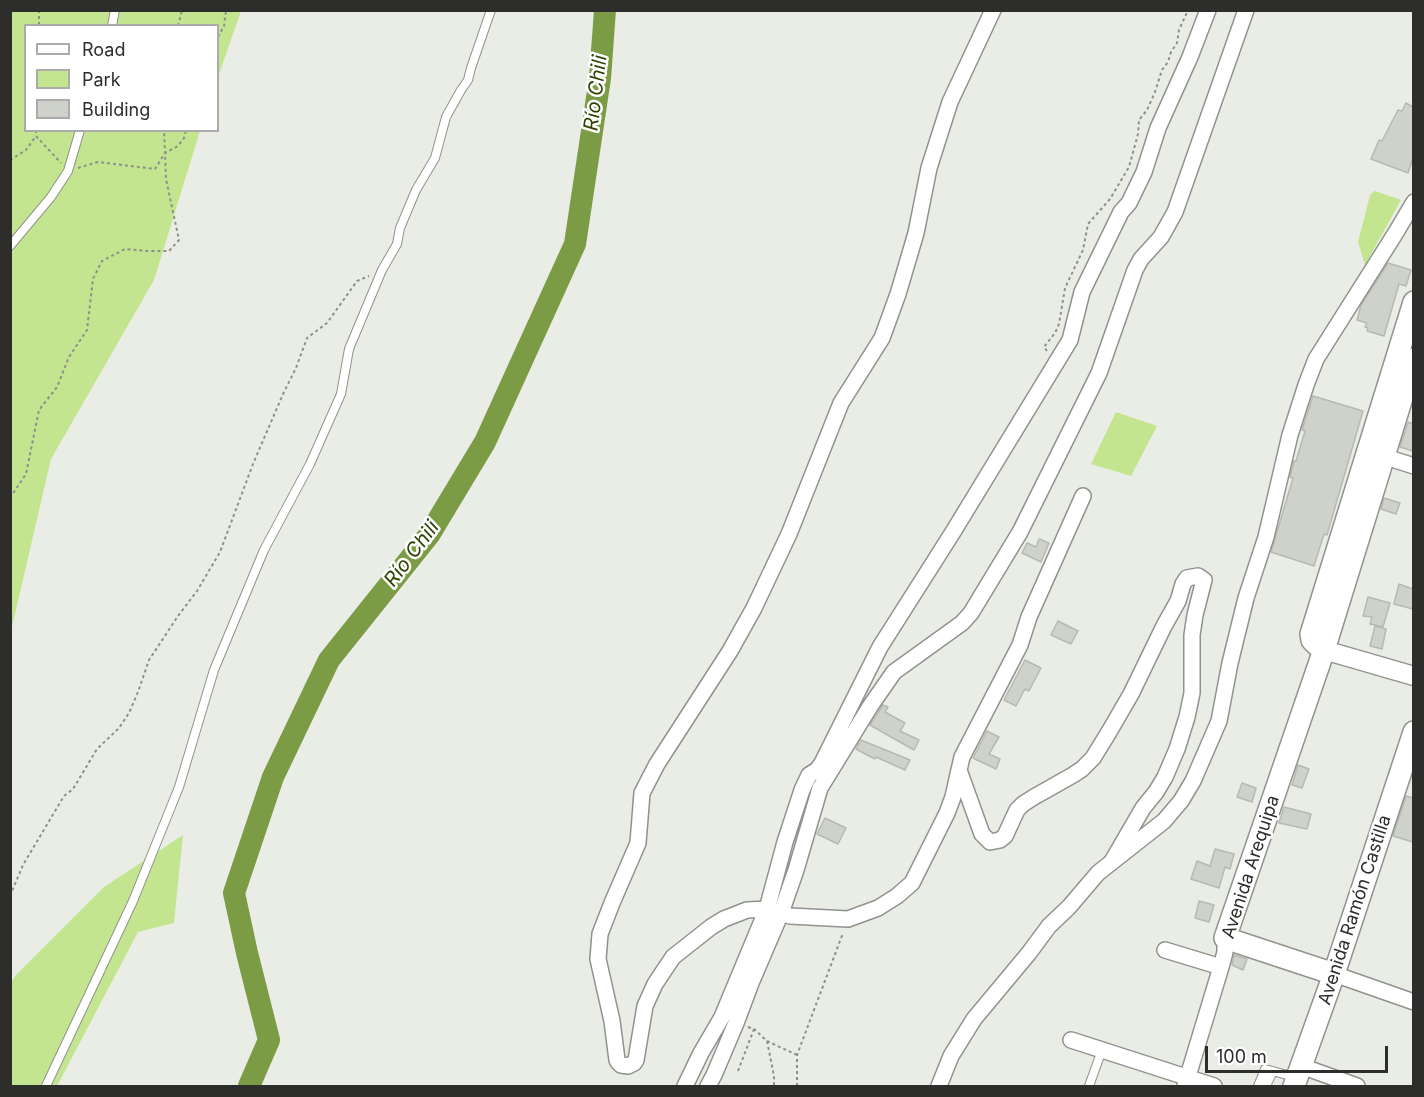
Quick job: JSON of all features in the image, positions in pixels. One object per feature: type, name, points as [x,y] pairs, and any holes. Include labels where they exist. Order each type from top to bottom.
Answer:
[{"type":"main road","name":"Avenida Arequipa","points":[[1226,938],[1324,650],[1413,302]]},
{"type":"main road","name":"Avenida Arequipa","points":[[1375,454],[1413,359]]},
{"type":"main road","name":"Avenida Ramón Castilla","points":[[1294,1086],[1334,974],[1413,732]]},
{"type":"main road","points":[[1226,938],[1334,974]]},
{"type":"street","points":[[993,10],[951,102],[929,168],[916,233],[882,338],[841,403],[789,534],[754,608],[730,651],[657,764],[642,793],[638,843],[600,934],[597,959],[612,1021],[619,1063],[628,1066],[636,1060],[645,1006],[655,984],[673,957],[724,919],[747,910],[848,919],[878,908],[912,883],[947,813],[962,757],[1020,645],[1029,617],[1083,496]]},
{"type":"street","points":[[708,1086],[736,1023],[774,911],[788,833],[802,790],[809,775],[822,763],[880,647],[1070,340],[1082,292],[1121,212],[1129,203],[1144,172],[1158,128],[1208,10]]},
{"type":"street","points":[[684,1086],[722,1017],[796,870],[820,788],[894,672],[962,623],[972,613],[1020,532],[1099,373],[1141,259],[1161,237],[1174,212],[1246,10]]},
{"type":"street","points":[[939,1086],[951,1056],[974,1020],[1049,926],[1098,873],[1164,821],[1181,801],[1193,781],[1219,721],[1246,598],[1266,537],[1290,435],[1309,376],[1316,359],[1413,202]]},
{"type":"street","points":[[1375,454],[1413,466]]},
{"type":"street","points":[[958,770],[982,834],[990,842],[1000,840],[1005,836],[1017,810],[1023,804],[1073,775],[1093,758],[1131,694],[1178,602],[1183,584],[1188,578],[1198,576],[1204,580],[1192,635],[1192,693],[1187,717],[1165,777],[1143,808],[1110,863]]},
{"type":"street","points":[[1324,650],[1413,676]]},
{"type":"street","name":"Avenida Arequipa","points":[[1187,1082],[1225,952],[1226,938]]},
{"type":"street","points":[[1165,950],[1221,966]]},
{"type":"street","points":[[1334,974],[1413,1002]]},
{"type":"street","points":[[1071,1040],[1187,1082],[1214,1086]]},
{"type":"street","points":[[1301,1066],[1357,1086]]},
{"type":"lane","points":[[46,1086],[133,901],[179,786],[214,670],[264,550],[310,464],[341,394],[350,349],[382,270],[397,244],[400,228],[416,190],[435,158],[446,117],[468,80],[491,10]]},
{"type":"lane","points":[[10,246],[51,197],[68,171],[79,132]]},
{"type":"lane","points":[[1089,1086],[1102,1050]]},
{"type":"lane","points":[[1258,1086],[1265,1069],[1287,1075],[1301,1066]]},
{"type":"lane","points":[[1266,1086],[1273,1071]]},
{"type":"path","points":[[219,34],[224,26],[226,10]]},
{"type":"path","points":[[1055,364],[1044,347],[1059,324],[1065,288],[1083,250],[1088,224],[1110,199],[1129,167],[1138,134],[1139,120],[1147,110],[1162,70],[1177,43],[1179,30],[1188,10]]},
{"type":"path","points":[[10,498],[26,474],[39,410],[57,387],[69,357],[87,330],[93,279],[102,261],[125,249],[169,251],[179,240],[166,179],[164,132]]},
{"type":"path","points":[[10,160],[26,150],[36,135],[68,171],[98,162],[155,169],[165,153],[178,146],[186,132]]},
{"type":"path","points":[[10,896],[23,865],[64,796],[73,789],[97,749],[119,728],[129,713],[148,660],[197,591],[219,552],[253,464],[307,338],[327,323],[357,280],[382,270]]},
{"type":"path","points":[[797,1086],[797,1055],[848,919]]},
{"type":"path","points":[[736,1023],[754,1029],[767,1041],[797,1055]]},
{"type":"path","points":[[738,1071],[754,1029]]},
{"type":"path","points":[[767,1041],[774,1086]]},
{"type":"green space","points":[[11,11],[241,11],[219,74],[219,24],[24,24],[24,132],[200,132],[154,280],[51,459],[11,631]]},
{"type":"green space","points":[[1375,191],[1401,200],[1365,265],[1358,242],[1370,195]]},
{"type":"green space","points":[[1116,412],[1157,426],[1131,476],[1091,464]]},
{"type":"green space","points":[[183,835],[174,923],[138,932],[57,1086],[11,1086],[10,984],[16,975],[104,887]]},
{"type":"building","points":[[1406,103],[1413,107],[1413,158],[1408,173],[1371,159],[1379,140],[1382,141],[1398,110],[1402,111]]},
{"type":"building","points":[[1388,263],[1411,270],[1406,286],[1399,284],[1384,336],[1367,331],[1368,328],[1365,327],[1367,323],[1357,320],[1361,305]]},
{"type":"building","points":[[1313,396],[1363,411],[1327,535],[1324,534],[1314,566],[1271,552],[1293,478],[1290,477],[1305,431],[1302,430]]},
{"type":"building","points":[[1408,422],[1413,424],[1413,451],[1400,447]]},
{"type":"building","points":[[1384,498],[1400,503],[1396,514],[1381,509]]},
{"type":"building","points":[[1039,539],[1049,543],[1041,562],[1022,553],[1027,543],[1036,547]]},
{"type":"building","points":[[1399,584],[1413,589],[1413,609],[1394,604]]},
{"type":"building","points":[[1368,597],[1390,603],[1383,627],[1370,624],[1372,617],[1363,616]]},
{"type":"building","points":[[1058,621],[1078,631],[1071,644],[1051,635]]},
{"type":"building","points":[[1375,626],[1386,629],[1382,649],[1370,646]]},
{"type":"building","points":[[1025,660],[1041,668],[1029,691],[1025,689],[1016,706],[1004,700]]},
{"type":"building","points":[[883,705],[888,707],[885,712],[905,723],[900,731],[919,740],[914,750],[870,725]]},
{"type":"building","points":[[987,731],[999,737],[989,754],[1000,759],[996,769],[973,758]]},
{"type":"building","points":[[861,740],[910,760],[905,770],[856,749]]},
{"type":"building","points":[[1298,765],[1309,769],[1302,788],[1292,785]]},
{"type":"building","points":[[1242,783],[1256,788],[1252,802],[1237,797]]},
{"type":"building","points":[[1406,796],[1413,798],[1413,842],[1393,836]]},
{"type":"building","points":[[1284,807],[1311,814],[1307,829],[1279,823]]},
{"type":"building","points":[[825,818],[846,828],[838,844],[817,834]]},
{"type":"building","points":[[1215,849],[1234,854],[1230,869],[1225,867],[1219,888],[1191,879],[1197,861],[1210,866]]},
{"type":"building","points":[[1199,901],[1214,905],[1209,922],[1195,918]]},
{"type":"building","points":[[1234,955],[1247,959],[1243,970],[1232,965]]},
{"type":"waterway","name":"Río Chili","points":[[249,1086],[269,1040],[234,893],[273,777],[329,660],[429,535],[485,442],[575,244],[600,78],[605,10]]}]
